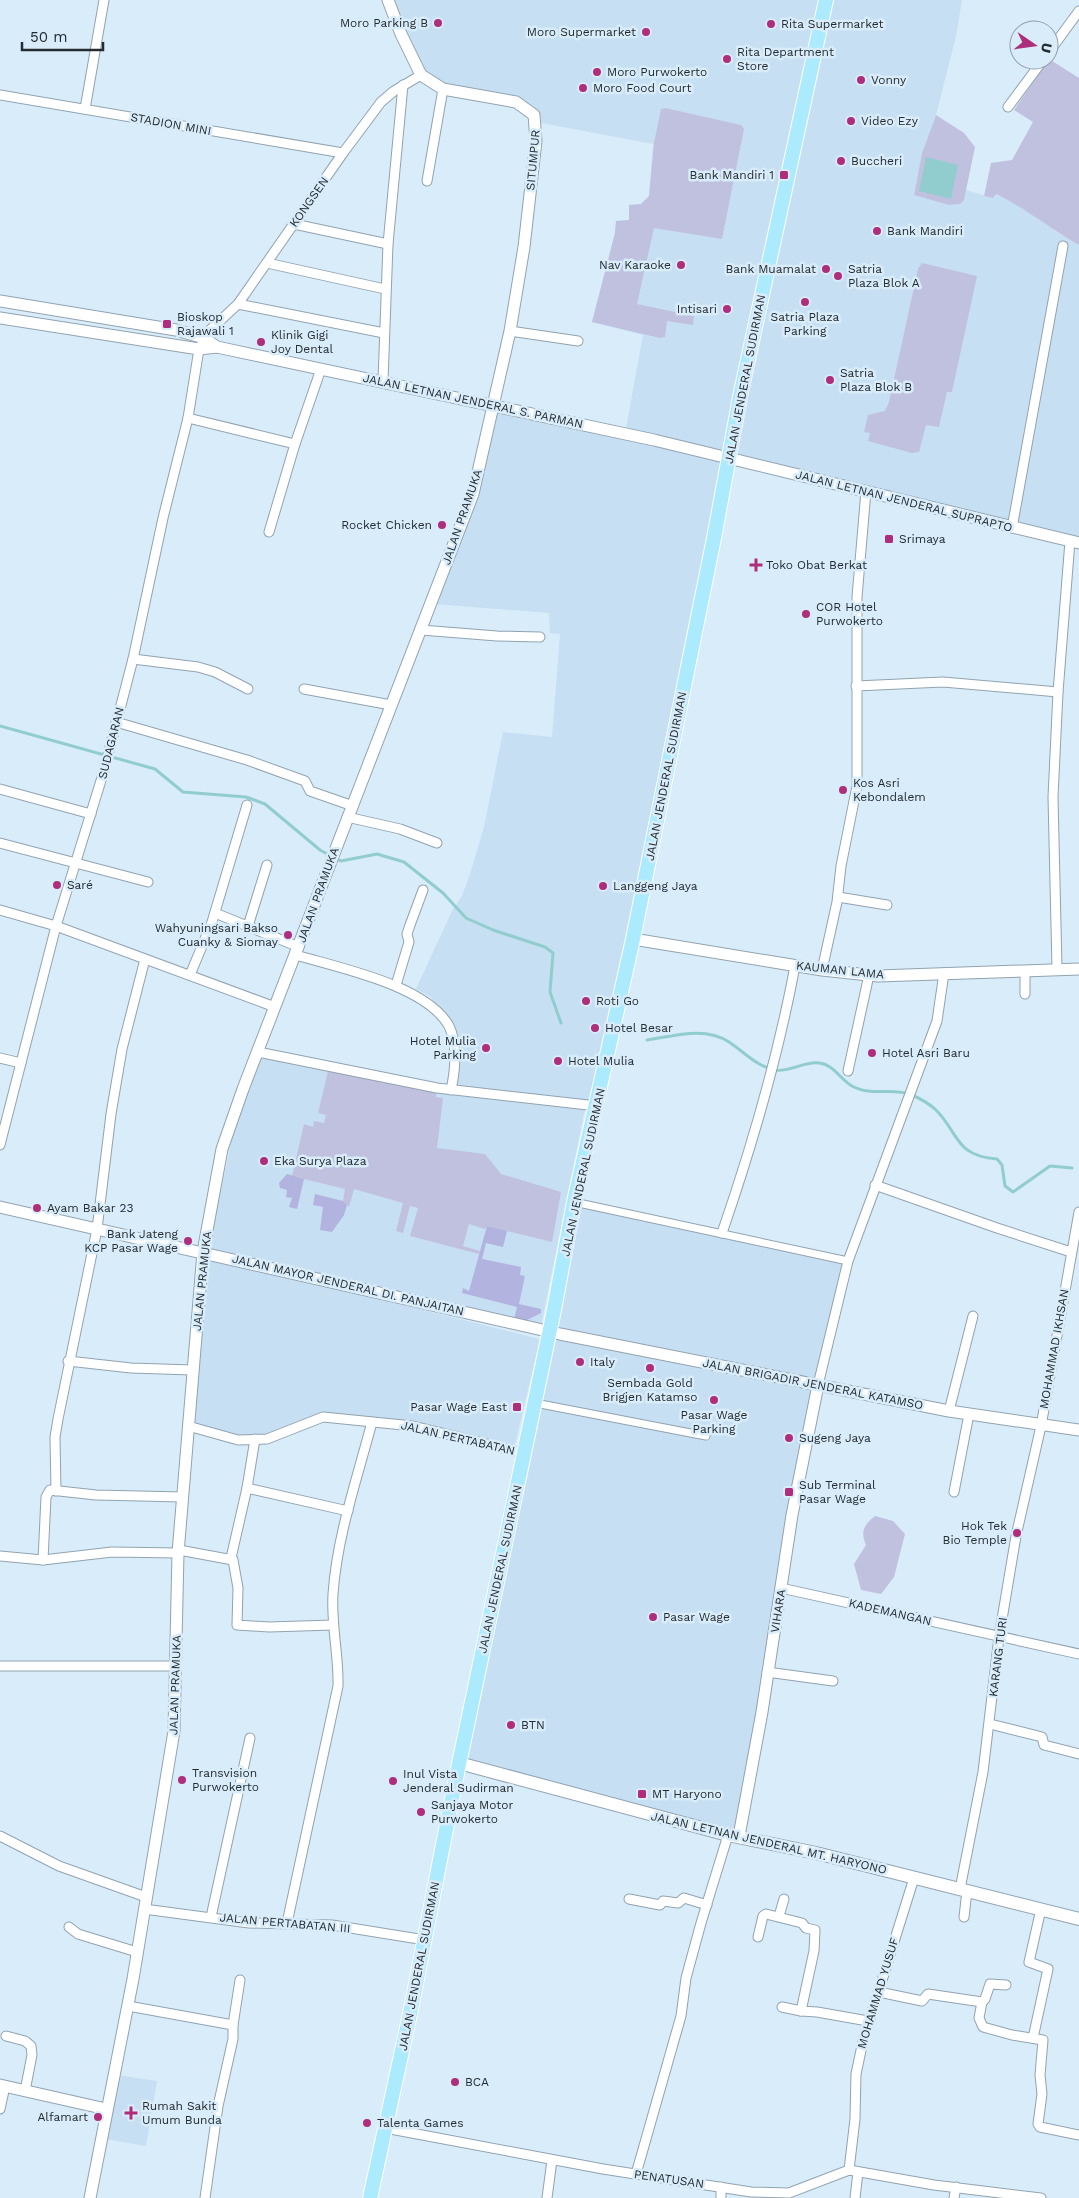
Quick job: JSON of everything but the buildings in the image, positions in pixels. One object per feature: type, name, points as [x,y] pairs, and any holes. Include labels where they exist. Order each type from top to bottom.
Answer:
[{"type":"main road","name":"JALAN JENDERAL SUDIRMAN","points":[[370,2198],[535,1403],[574,1202],[633,939],[741,392],[826,0]]},
{"type":"main road","name":"JALAN LETNAN JENDERAL MT. HARYONO","points":[[459,1763],[734,1836],[1079,1919]]},
{"type":"street","points":[[85,109],[103,0]]},
{"type":"street","points":[[388,0],[401,34],[421,75]]},
{"type":"street","points":[[1059,38],[1079,11]]},
{"type":"street","points":[[1008,107],[1036,70]]},
{"type":"street","name":"KONGSEN","points":[[204,338],[238,304],[343,153],[381,102],[421,75]]},
{"type":"street","name":"SITUMPUR","points":[[421,75],[443,89],[516,102],[534,115],[536,122],[524,247],[510,331],[494,406]]},
{"type":"street","points":[[383,381],[388,244],[403,86]]},
{"type":"street","points":[[427,181],[443,89]]},
{"type":"street","name":"STADION MINI","points":[[0,95],[343,153]]},
{"type":"street","points":[[294,224],[388,244]]},
{"type":"street","points":[[1012,528],[1063,246]]},
{"type":"street","points":[[267,263],[385,289]]},
{"type":"street","name":"JALAN LETNAN JENDERAL S. PARMAN","points":[[0,301],[153,326],[204,338],[217,347]]},
{"type":"street","points":[[238,304],[384,333]]},
{"type":"street","points":[[75,330],[78,314]]},
{"type":"street","name":"JALAN LETNAN JENDERAL S. PARMAN","points":[[0,318],[199,349],[217,347],[644,438],[728,459]]},
{"type":"street","points":[[510,331],[578,341]]},
{"type":"street","name":"SUDAGARAN","points":[[0,1144],[56,926],[103,774],[133,658],[163,518],[188,418],[199,349],[204,338]]},
{"type":"street","points":[[269,532],[295,444],[321,369]]},
{"type":"street","name":"JALAN PRAMUKA","points":[[90,2198],[106,2109],[128,2006],[174,1731],[179,1551],[192,1370],[203,1252],[222,1148],[298,951],[347,817],[353,806],[473,494],[494,406]]},
{"type":"street","points":[[188,418],[295,444]]},
{"type":"street","name":"JALAN LETNAN JENDERAL SUPRAPTO","points":[[728,459],[1075,542]]},
{"type":"street","points":[[822,970],[838,897],[857,786],[856,597],[866,491]]},
{"type":"street","points":[[1057,968],[1053,797],[1058,692],[1075,542]]},
{"type":"street","points":[[421,630],[497,636],[540,636]]},
{"type":"street","points":[[133,658],[198,667],[215,672],[248,689]]},
{"type":"street","points":[[856,686],[943,682],[1058,692]]},
{"type":"street","points":[[304,689],[391,705]]},
{"type":"street","points":[[116,722],[248,760],[305,781],[310,791],[353,806]]},
{"type":"street","points":[[0,789],[91,814]]},
{"type":"street","points":[[190,975],[215,913],[247,804]]},
{"type":"street","points":[[347,817],[400,829],[437,844]]},
{"type":"street","points":[[0,843],[148,882]]},
{"type":"street","points":[[248,926],[267,865]]},
{"type":"street","points":[[396,986],[409,942],[407,934],[423,890]]},
{"type":"street","points":[[838,897],[888,905]]},
{"type":"street","points":[[0,910],[56,926],[275,1007]]},
{"type":"street","points":[[215,913],[248,926],[298,951],[396,986],[435,1010],[449,1027],[454,1048],[454,1072],[451,1090]]},
{"type":"street","name":"KAUMAN LAMA","points":[[633,939],[795,966],[869,975],[1079,968]]},
{"type":"street","points":[[56,1491],[55,1437],[68,1361],[97,1229],[111,1114],[122,1049],[145,959]]},
{"type":"street","points":[[722,1233],[757,1129],[788,1004],[795,966]]},
{"type":"street","points":[[1025,971],[1025,994]]},
{"type":"street","points":[[818,1385],[848,1261],[937,1021],[944,973]]},
{"type":"street","points":[[848,1072],[869,975]]},
{"type":"street","points":[[258,1052],[451,1090],[597,1106]]},
{"type":"street","points":[[0,1058],[21,1063]]},
{"type":"street","points":[[876,1185],[1071,1252]]},
{"type":"street","points":[[574,1202],[848,1261]]},
{"type":"street","name":"JALAN MAYOR JENDERAL DI. PANJAITAN","points":[[0,1207],[549,1332]]},
{"type":"street","name":"MOHAMMAD IKHSAN","points":[[1040,1426],[1079,1212]]},
{"type":"street","points":[[949,1411],[973,1316]]},
{"type":"street","name":"JALAN BRIGADIR JENDERAL KATAMSO","points":[[549,1332],[949,1411],[1040,1426],[1079,1430]]},
{"type":"street","points":[[68,1361],[131,1368],[192,1370]]},
{"type":"street","name":"VIHARA","points":[[734,1836],[767,1672],[792,1514],[818,1385]]},
{"type":"street","points":[[535,1403],[706,1436]]},
{"type":"street","points":[[954,1492],[968,1414]]},
{"type":"street","name":"JALAN PERTABATAN","points":[[188,1426],[238,1440],[267,1439],[323,1417],[414,1426],[524,1453]]},
{"type":"street","points":[[287,1923],[338,1686],[339,1666],[333,1625],[336,1560],[372,1422]]},
{"type":"street","name":"KARANG TURI","points":[[964,1917],[964,1890],[990,1724],[999,1637],[1016,1536],[1040,1426]]},
{"type":"street","points":[[255,1439],[247,1488],[231,1558],[236,1570],[237,1583],[236,1625],[269,1627],[333,1625]]},
{"type":"street","points":[[247,1488],[348,1511]]},
{"type":"street","points":[[43,1560],[46,1497],[48,1491],[96,1495],[183,1497]]},
{"type":"street","points":[[0,1556],[43,1560],[112,1552],[179,1551],[231,1558]]},
{"type":"street","name":"KADEMANGAN","points":[[781,1588],[1079,1654]]},
{"type":"street","points":[[0,1666],[176,1666]]},
{"type":"street","points":[[767,1672],[833,1681]]},
{"type":"street","points":[[990,1724],[1042,1737],[1044,1745],[1079,1754]]},
{"type":"street","points":[[211,1917],[250,1738]]},
{"type":"street","points":[[0,1836],[59,1866],[146,1896]]},
{"type":"street","points":[[636,2174],[680,2016],[686,1978],[707,1905],[734,1836]]},
{"type":"street","name":"MOHAMMAD YUSUF","points":[[855,2198],[856,2074],[868,2021],[914,1878]]},
{"type":"street","points":[[628,1900],[660,1905],[663,1901],[678,1903],[687,1898],[707,1905]]},
{"type":"street","points":[[779,1916],[784,1899]]},
{"type":"street","name":"JALAN PERTABATAN III","points":[[144,1909],[249,1923],[332,1925],[425,1940]]},
{"type":"street","points":[[1033,2038],[1048,1969],[1029,1962],[1041,1909]]},
{"type":"street","points":[[758,1937],[764,1914],[779,1916],[802,1923],[806,1928],[815,1930],[817,1933],[801,2011]]},
{"type":"street","points":[[70,1928],[78,1934],[137,1952]]},
{"type":"street","points":[[205,2198],[218,2106],[233,2039],[233,2025],[240,1980]]},
{"type":"street","points":[[1006,1985],[990,1984],[985,1999],[982,2002],[979,2018],[983,2027],[1043,2042],[1040,2075],[1042,2094],[1038,2124],[1046,2129],[1079,2135]]},
{"type":"street","points":[[878,1992],[922,2001],[928,1994],[982,2002]]},
{"type":"street","points":[[128,2006],[233,2025]]},
{"type":"street","points":[[782,2007],[868,2021]]},
{"type":"street","points":[[6,2036],[25,2041],[31,2046],[32,2055],[25,2091]]},
{"type":"street","points":[[0,2109],[2,2086],[106,2109]]},
{"type":"street","name":"PENATUSAN","points":[[385,2128],[552,2160],[751,2192],[788,2196],[854,2171],[1041,2198]]},
{"type":"street","points":[[547,2198],[552,2160]]},
{"type":"street","points":[[721,2187],[721,2198]]},
{"type":"street","points":[[954,2198],[956,2187]]},
{"type":"shaded area","points":[[388,0],[962,0],[956,36],[936,115],[922,153],[914,195],[956,205],[964,200],[966,190],[993,198],[996,194],[1039,217],[1055,231],[1079,245],[1079,542],[728,459],[600,1106],[586,1104],[541,1326],[208,1253],[238,1109],[258,1052],[451,1090],[456,1037],[431,997],[416,989],[452,911],[462,896],[471,871],[484,827],[503,732],[552,737],[560,634],[550,633],[549,613],[434,604],[494,406],[625,434],[643,335],[592,322],[615,233],[616,221],[629,220],[629,205],[641,204],[649,196],[653,144],[536,122],[516,102],[443,89],[421,75]],"holes":[[[976,276],[952,392],[947,391],[939,427],[926,424]]]},
{"type":"shaded area","points":[[1059,65],[1079,78],[1079,245],[996,194],[993,198],[984,196],[991,163],[1012,160],[1033,122],[1014,110],[1041,70],[1059,70]]},
{"type":"shaded area","points":[[665,108],[741,125],[744,129],[722,239],[654,228],[637,304],[694,316],[693,325],[667,321],[665,337],[660,338],[592,322],[615,233],[616,221],[629,220],[629,205],[641,204],[649,196],[654,143],[661,109]]},
{"type":"shaded area","points":[[936,115],[964,133],[975,147],[964,200],[960,204],[949,205],[914,195],[922,153]]},
{"type":"shaded area","points":[[926,157],[958,165],[951,199],[919,191]]},
{"type":"shaded area","points":[[922,263],[977,276],[952,392],[947,392],[939,427],[926,425],[919,452],[912,453],[868,441],[870,433],[864,432],[868,415],[885,411],[889,402],[918,269]]},
{"type":"shaded area","points":[[329,1067],[437,1089],[436,1097],[443,1098],[437,1148],[485,1154],[501,1174],[561,1192],[552,1242],[487,1226],[485,1229],[469,1224],[463,1246],[480,1251],[479,1254],[410,1236],[418,1208],[410,1206],[403,1233],[396,1231],[403,1203],[354,1189],[349,1207],[343,1201],[345,1189],[292,1176],[304,1124],[313,1127],[314,1121],[324,1123],[326,1115],[318,1113]]},
{"type":"shaded area","points":[[287,1174],[304,1179],[297,1209],[289,1207],[292,1198],[286,1197],[287,1190],[280,1188],[279,1183]]},
{"type":"shaded area","points":[[315,1194],[343,1201],[347,1205],[344,1215],[332,1232],[320,1230],[323,1207],[313,1205]]},
{"type":"shaded area","points":[[580,1199],[729,1233],[849,1257],[812,1388],[743,1376],[811,1390],[782,1588],[738,1835],[463,1762]]},
{"type":"shaded area","points":[[487,1226],[507,1231],[503,1247],[486,1243],[482,1259],[521,1267],[520,1275],[525,1276],[519,1304],[541,1309],[541,1313],[527,1320],[514,1320],[517,1307],[462,1293],[463,1288],[469,1291]]},
{"type":"shaded area","points":[[205,1256],[540,1339],[514,1449],[413,1426],[323,1416],[267,1440],[238,1440],[189,1426]]},
{"type":"shaded area","points":[[875,1516],[893,1521],[905,1534],[894,1577],[881,1594],[861,1590],[854,1564],[866,1545],[863,1536],[864,1529]]},
{"type":"shaded area","name":"Rumah Sakit Umum Bunda","points":[[117,2075],[157,2081],[146,2146],[106,2139]]},
{"type":"waterway","points":[[0,726],[155,769],[183,792],[246,797],[265,804],[320,850],[329,855]]},
{"type":"waterway","points":[[335,858],[341,861],[377,854],[404,862],[443,893],[466,918],[493,930],[545,947],[553,953],[550,992],[561,1023]]},
{"type":"waterway","points":[[647,1040],[678,1035],[710,1034],[729,1042],[755,1062],[767,1068],[785,1070],[819,1063],[828,1066],[852,1086],[859,1089],[912,1095],[935,1109],[965,1148],[983,1157],[997,1159],[1002,1165],[1005,1186],[1013,1192],[1050,1166],[1072,1168]]},
{"type":"place","name":"Moro Parking B","points":[[438,23]]},
{"type":"place","name":"Rita Supermarket","points":[[771,24]]},
{"type":"place","name":"Moro Supermarket","points":[[646,32]]},
{"type":"place","name":"Rita Department Store","points":[[727,59]]},
{"type":"place","name":"Moro Purwokerto","points":[[597,72]]},
{"type":"place","name":"Vonny","points":[[861,80]]},
{"type":"place","name":"Moro Food Court","points":[[583,88]]},
{"type":"place","name":"Video Ezy","points":[[851,121]]},
{"type":"place","name":"Buccheri","points":[[841,161]]},
{"type":"place","name":"Bank Mandiri 1","points":[[784,175]]},
{"type":"place","name":"Bank Mandiri","points":[[877,231]]},
{"type":"place","name":"Nav Karaoke","points":[[681,265]]},
{"type":"place","name":"Bank Muamalat","points":[[826,269]]},
{"type":"place","name":"Satria Plaza Blok A","points":[[838,276]]},
{"type":"place","name":"Satria Plaza Parking","points":[[805,302]]},
{"type":"place","name":"Intisari","points":[[727,309]]},
{"type":"place","name":"Bioskop Rajawali 1","points":[[167,324]]},
{"type":"place","name":"Klinik Gigi Joy Dental","points":[[261,342]]},
{"type":"place","name":"Satria Plaza Blok B","points":[[830,380]]},
{"type":"place","name":"Rocket Chicken","points":[[442,525]]},
{"type":"place","name":"Srimaya","points":[[889,539]]},
{"type":"place","name":"Toko Obat Berkat","points":[[756,565]]},
{"type":"place","name":"COR Hotel Purwokerto","points":[[806,614]]},
{"type":"place","name":"Kos Asri Kebondalem","points":[[843,790]]},
{"type":"place","name":"Saré","points":[[57,885]]},
{"type":"place","name":"Langgeng Jaya","points":[[603,886]]},
{"type":"place","name":"Wahyuningsari Bakso Cuanky & Siomay","points":[[288,935]]},
{"type":"place","name":"Roti Go","points":[[586,1001]]},
{"type":"place","name":"Hotel Besar","points":[[595,1028]]},
{"type":"place","name":"Hotel Mulia Parking","points":[[486,1048]]},
{"type":"place","name":"Hotel Asri Baru","points":[[872,1053]]},
{"type":"place","name":"Hotel Mulia","points":[[558,1061]]},
{"type":"place","name":"Eka Surya Plaza","points":[[264,1161]]},
{"type":"place","name":"Ayam Bakar 23","points":[[37,1208]]},
{"type":"place","name":"Bank Jateng KCP Pasar Wage","points":[[188,1241]]},
{"type":"place","name":"Italy","points":[[580,1362]]},
{"type":"place","name":"Sembada Gold Brigjen Katamso","points":[[650,1368]]},
{"type":"place","name":"Pasar Wage Parking","points":[[714,1400]]},
{"type":"place","name":"Pasar Wage East","points":[[517,1407]]},
{"type":"place","name":"Sugeng Jaya","points":[[789,1438]]},
{"type":"place","name":"Sub Terminal Pasar Wage","points":[[789,1492]]},
{"type":"place","name":"Hok Tek Bio Temple","points":[[1017,1533]]},
{"type":"place","name":"Pasar Wage","points":[[653,1617]]},
{"type":"place","name":"BTN","points":[[511,1725]]},
{"type":"place","name":"Transvision Purwokerto","points":[[182,1780]]},
{"type":"place","name":"Inul Vista Jenderal Sudirman","points":[[393,1781]]},
{"type":"place","name":"MT Haryono","points":[[642,1794]]},
{"type":"place","name":"Sanjaya Motor Purwokerto","points":[[421,1812]]},
{"type":"place","name":"BCA","points":[[455,2082]]},
{"type":"place","name":"Rumah Sakit Umum Bunda","points":[[131,2113]]},
{"type":"place","name":"Alfamart","points":[[98,2117]]},
{"type":"place","name":"Talenta Games","points":[[367,2123]]}]
